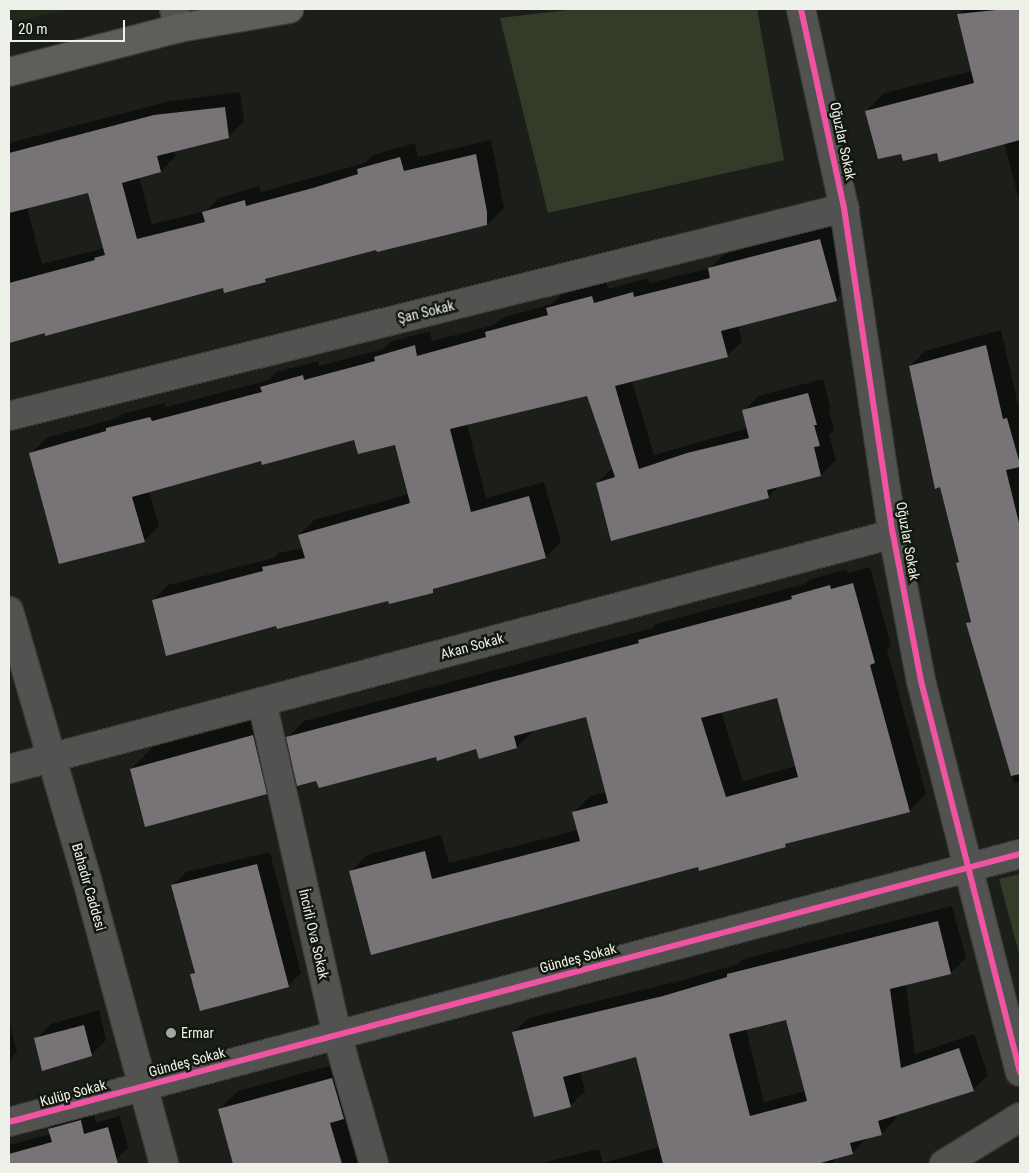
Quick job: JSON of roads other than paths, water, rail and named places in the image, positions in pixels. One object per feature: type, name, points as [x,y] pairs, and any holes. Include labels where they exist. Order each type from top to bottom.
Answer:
[{"type":"main road","points":[[9,72],[176,18],[289,9]]},
{"type":"street","name":"Oğuzlar Sokak","points":[[802,9],[844,208],[893,534],[922,681],[1020,1072]]},
{"type":"street","name":"Şan Sokak","points":[[9,416],[844,208]]},
{"type":"street","name":"Akan Sokak","points":[[9,769],[893,534]]},
{"type":"street","name":"Bahadır Caddesi","points":[[9,611],[52,758],[164,1164]]},
{"type":"street","name":"İncirli Ova Sokak","points":[[262,702],[337,1035],[374,1164]]},
{"type":"street","name":"Gündeş Sokak","points":[[143,1087],[1020,854]]},
{"type":"street","name":"Kulüp Sokak","points":[[9,1122],[143,1087]]},
{"type":"street","points":[[944,1164],[1020,1116]]},
{"type":"place","name":"Ermar","points":[[171,1033]]}]
